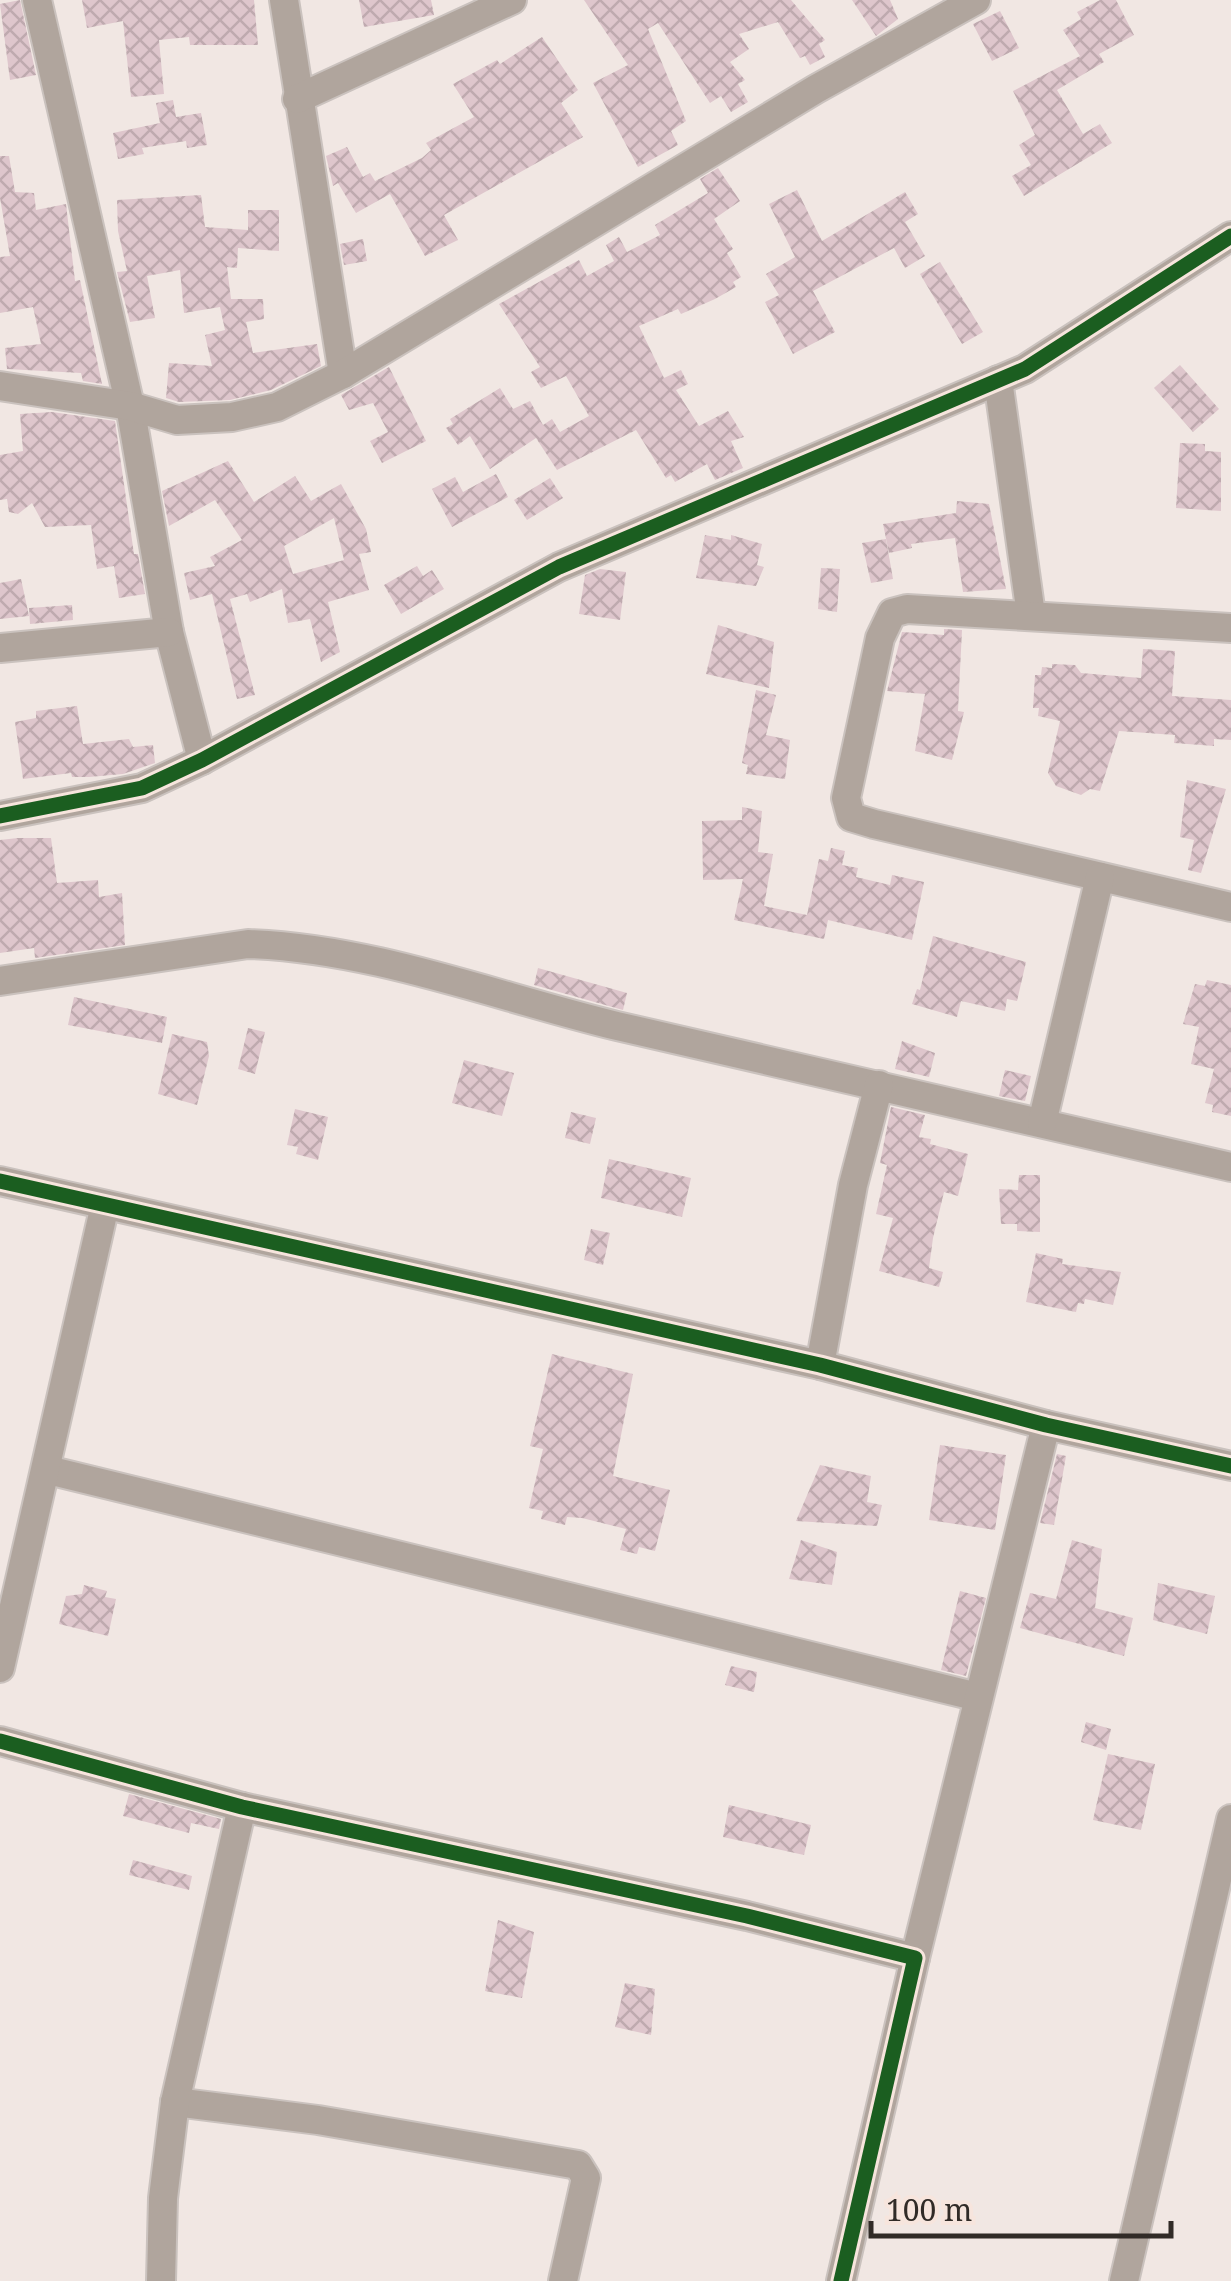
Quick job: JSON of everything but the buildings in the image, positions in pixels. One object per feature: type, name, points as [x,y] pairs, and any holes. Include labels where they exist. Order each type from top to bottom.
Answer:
[{"type":"street","points":[[37,0],[130,406],[169,632],[202,760]]},
{"type":"street","points":[[284,0],[342,374]]},
{"type":"street","points":[[297,99],[512,0]]},
{"type":"street","points":[[0,386],[130,406],[177,420],[232,417],[277,407],[342,374],[816,89],[976,0]]},
{"type":"street","points":[[0,816],[142,788],[202,760],[559,568],[1024,369],[1229,241]]},
{"type":"street","points":[[998,380],[1031,614]]},
{"type":"street","points":[[1231,628],[1031,614],[907,609],[892,613],[880,638],[846,798],[851,816],[874,824],[1231,907]]},
{"type":"street","points":[[0,648],[169,632]]},
{"type":"street","points":[[1042,1123],[1100,876]]},
{"type":"street","points":[[0,981],[248,944],[282,945],[348,957],[615,1025],[1231,1167]]},
{"type":"street","points":[[820,1365],[854,1185],[879,1085]]},
{"type":"street","points":[[0,1181],[820,1365],[1046,1425],[1231,1466]]},
{"type":"street","points":[[0,1668],[48,1470],[105,1205]]},
{"type":"street","points":[[841,2281],[915,1958],[1046,1425]]},
{"type":"street","points":[[48,1470],[978,1697]]},
{"type":"street","points":[[0,1740],[242,1807],[747,1916],[915,1958]]},
{"type":"street","points":[[161,2281],[163,2198],[175,2102],[242,1807]]},
{"type":"street","points":[[1124,2281],[1231,1819]]},
{"type":"street","points":[[175,2102],[318,2120],[578,2165],[586,2178],[563,2281]]},
{"type":"cycle path","points":[[0,816],[142,788],[202,760],[559,567],[1025,369],[1231,236]]},
{"type":"cycle path","points":[[0,1181],[820,1365],[1046,1425],[1231,1466]]},
{"type":"cycle path","points":[[0,1741],[242,1807],[747,1916],[915,1958],[841,2281]]}]
